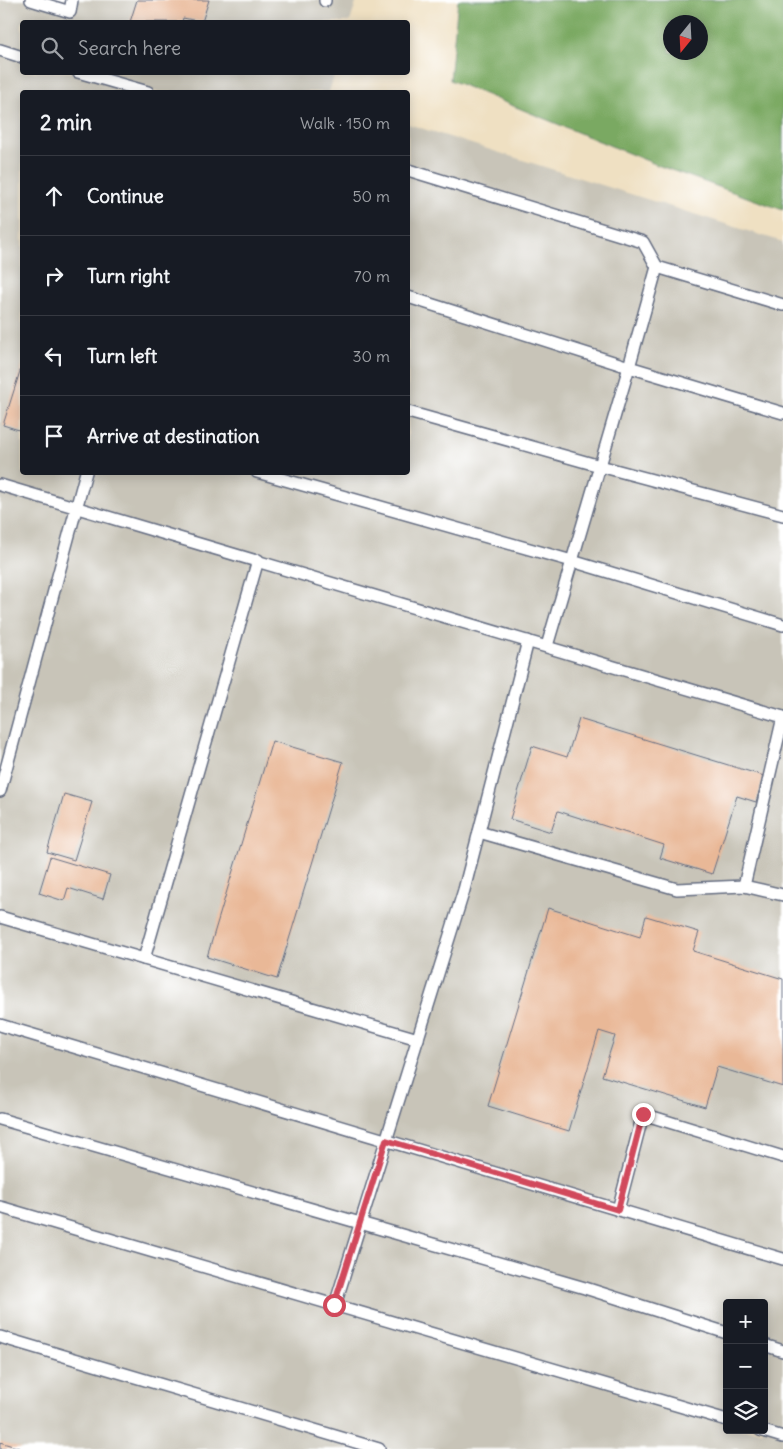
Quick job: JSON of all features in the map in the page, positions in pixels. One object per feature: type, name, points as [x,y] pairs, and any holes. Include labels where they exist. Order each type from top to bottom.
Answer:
[{"type":"lane","points":[[31,0],[70,12],[72,0]]},
{"type":"lane","points":[[0,50],[20,55]]},
{"type":"lane","points":[[88,75],[141,90]]},
{"type":"lane","points":[[410,171],[643,242],[657,267],[783,305]]},
{"type":"lane","points":[[547,646],[657,267]]},
{"type":"lane","points":[[410,298],[629,367],[783,413]]},
{"type":"lane","points":[[410,413],[783,515]]},
{"type":"lane","points":[[0,791],[85,475]]},
{"type":"lane","points":[[268,475],[572,561],[783,625]]},
{"type":"lane","points":[[0,485],[783,717],[744,886]]},
{"type":"lane","points":[[144,959],[258,560]]},
{"type":"lane","points":[[334,1305],[464,890],[528,640]]},
{"type":"lane","points":[[479,832],[678,889],[744,886],[783,895]]},
{"type":"lane","points":[[0,917],[418,1039]]},
{"type":"lane","points":[[0,1025],[783,1259]]},
{"type":"lane","points":[[618,1210],[643,1114],[783,1157]]},
{"type":"lane","points":[[0,1119],[585,1288],[723,1332]]},
{"type":"lane","points":[[0,1207],[723,1419]]},
{"type":"lane","points":[[0,1337],[379,1449]]},
{"type":"lane","points":[[768,1346],[783,1351]]},
{"type":"lane","points":[[768,1432],[783,1437]]},
{"type":"shaded area","points":[[0,0],[357,0],[351,20],[20,20],[20,75],[334,75],[330,90],[20,90],[20,475],[410,475],[410,125],[783,242],[783,1449],[0,1449]]},
{"type":"green space","points":[[458,0],[783,0],[783,210],[660,166],[450,80]]},
{"type":"building","points":[[137,0],[209,0],[203,20],[183,18],[182,20],[131,20]]},
{"type":"building","points":[[20,371],[20,430],[3,425]]},
{"type":"building","points":[[579,719],[764,776],[756,802],[737,796],[712,874],[660,858],[664,845],[558,811],[551,832],[510,819],[532,746],[567,757]]},
{"type":"building","points":[[272,741],[343,762],[277,979],[207,957]]},
{"type":"building","points":[[64,794],[92,802],[74,860],[47,852]]},
{"type":"building","points":[[50,857],[110,875],[103,899],[68,888],[64,901],[39,893]]},
{"type":"building","points":[[548,908],[640,937],[646,916],[699,932],[693,951],[783,979],[783,1087],[717,1067],[705,1107],[602,1076],[615,1036],[599,1031],[569,1131],[488,1106]]},
{"type":"building","points":[[0,1442],[22,1449],[0,1449]]},
{"type":"route","points":[[334,1305],[386,1140],[618,1210],[643,1114]]}]
